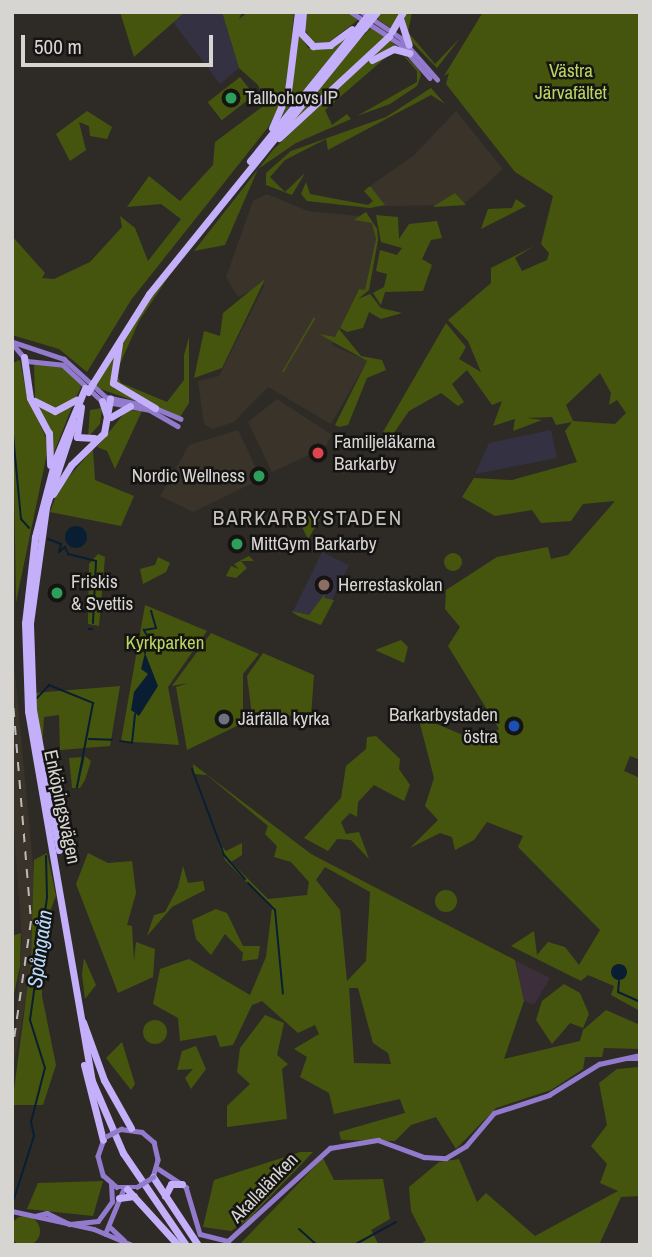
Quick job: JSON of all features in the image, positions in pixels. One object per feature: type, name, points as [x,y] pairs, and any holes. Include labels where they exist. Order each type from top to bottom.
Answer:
[{"type":"highway","points":[[300,12],[301,33],[313,46],[330,45],[377,12]]},
{"type":"highway","points":[[260,152],[288,92],[300,12]]},
{"type":"highway","points":[[365,64],[394,49],[409,49],[401,15]]},
{"type":"highway","points":[[35,360],[30,390],[41,407],[60,411],[85,392],[145,291],[260,152],[365,64],[390,34],[401,15]]},
{"type":"highway","points":[[91,381],[138,308],[363,20]]},
{"type":"highway","points":[[138,308],[117,350],[111,378],[155,408]]},
{"type":"highway","points":[[23,356],[30,398],[49,433],[50,476]]},
{"type":"highway","name":"Enköpingsvägen","points":[[85,392],[50,476],[30,567],[25,680],[68,916],[81,1036],[113,1134],[168,1218]]},
{"type":"highway","name":"Enköpingsvägen","points":[[85,392],[46,508],[35,568],[31,679],[82,1020],[111,1121],[168,1218]]},
{"type":"highway","points":[[81,407],[76,432],[87,443],[104,424],[108,401]]},
{"type":"highway","points":[[108,401],[109,420]]},
{"type":"highway","points":[[46,508],[67,469],[109,420],[130,406]]},
{"type":"highway","points":[[82,1020],[104,1080],[131,1128]]},
{"type":"highway","points":[[81,1036],[90,1101],[105,1138]]},
{"type":"highway","points":[[153,1177],[198,1245]]},
{"type":"highway","points":[[166,1196],[171,1184],[182,1184]]},
{"type":"highway","points":[[125,1189],[145,1205]]},
{"type":"highway","points":[[118,1198],[132,1194],[145,1205],[178,1245]]},
{"type":"highway","points":[[168,1218],[188,1245]]},
{"type":"main road","points":[[351,12],[390,34],[409,49],[437,79]]},
{"type":"main road","points":[[363,20],[390,34]]},
{"type":"main road","points":[[12,342],[29,345],[69,362],[108,401],[155,408],[181,419]]},
{"type":"main road","points":[[12,342],[23,356],[63,365],[108,401],[130,406],[177,426]]},
{"type":"main road","points":[[23,356],[29,345]]},
{"type":"main road","points":[[35,360],[39,350]]},
{"type":"main road","name":"Akallalänken","points":[[182,1184],[198,1230],[213,1241],[228,1241],[330,1148],[378,1140],[424,1157],[446,1158],[462,1150],[494,1114],[618,1060],[640,1057]]},
{"type":"main road","points":[[51,1219],[70,1224],[104,1218],[114,1198],[111,1183],[97,1161],[105,1138],[121,1129],[131,1128],[154,1142],[157,1168],[153,1177],[137,1187],[125,1189],[111,1183]]},
{"type":"main road","points":[[157,1168],[182,1184]]},
{"type":"main road","points":[[153,1177],[182,1184]]},
{"type":"main road","points":[[104,1234],[112,1227],[118,1198],[125,1189]]},
{"type":"main road","points":[[12,1211],[98,1231],[131,1244]]},
{"type":"main road","points":[[104,1218],[131,1244]]},
{"type":"main road","points":[[97,1221],[98,1231]]},
{"type":"shaded area","points":[[185,12],[222,12],[239,68],[220,84],[173,22]]},
{"type":"shaded area","points":[[456,111],[503,169],[463,205],[381,206],[366,189],[413,156]]},
{"type":"shaded area","points":[[267,194],[308,211],[369,217],[378,230],[367,290],[358,290],[332,345],[367,361],[331,424],[268,387],[234,422],[212,429],[204,424],[198,381],[219,376],[265,284],[238,297],[226,277],[253,201]]},
{"type":"shaded area","points":[[277,399],[332,435],[320,456],[313,453],[272,472],[248,422]]},
{"type":"shaded area","points":[[238,430],[261,479],[193,512],[160,496],[189,445]]},
{"type":"shaded area","points":[[551,430],[557,458],[475,474],[489,443]]},
{"type":"shaded area","name":"Herrestaskolan","points":[[322,552],[349,565],[320,625],[293,612]]},
{"type":"shaded area","points":[[12,641],[35,887],[30,978],[12,1073],[22,940],[12,803]]},
{"type":"shaded area","points":[[516,961],[550,978],[534,1005],[524,1001]]},
{"type":"green space","points":[[120,12],[185,12],[134,57]]},
{"type":"green space","points":[[222,12],[242,12],[239,19],[248,12],[294,12],[287,90],[269,126],[131,300],[87,372],[59,349],[12,335],[12,236],[45,273],[42,278],[54,279],[90,262],[122,227],[120,216],[135,228],[148,261],[181,219],[161,204],[127,207],[149,176],[180,201],[213,165],[215,142],[266,104],[258,85],[239,68]]},
{"type":"green space","points":[[305,12],[347,12],[358,20],[329,42],[312,43],[302,23]]},
{"type":"green space","points":[[382,12],[401,12],[391,28],[377,19]]},
{"type":"green space","points":[[405,12],[412,12],[408,32],[435,64],[460,38],[437,68],[404,34]]},
{"type":"green space","name":"Västra Järvafältet","points":[[483,12],[640,12],[640,760],[630,756],[624,771],[640,778],[640,1011],[611,995],[614,986],[588,975],[581,981],[511,946],[534,931],[537,955],[548,942],[565,947],[579,965],[600,930],[518,847],[523,836],[487,822],[474,840],[455,850],[452,837],[440,833],[410,848],[438,820],[425,806],[434,778],[418,716],[465,736],[486,737],[499,729],[448,646],[460,627],[445,609],[446,590],[497,557],[548,547],[551,559],[568,555],[615,501],[583,504],[571,521],[541,523],[532,510],[495,516],[462,497],[474,478],[512,480],[577,462],[565,431],[572,422],[556,425],[552,417],[527,418],[542,420],[513,431],[515,419],[493,426],[502,401],[492,405],[467,370],[452,384],[464,402],[458,406],[441,393],[409,411],[389,440],[383,432],[446,323],[466,347],[459,359],[481,372],[468,341],[448,320],[491,283],[491,268],[534,246],[515,258],[522,271],[547,260],[549,253],[541,244],[553,196],[515,172],[446,84],[449,73],[444,76]],"holes":[[[600,373],[611,393],[609,405],[617,400],[626,413],[615,424],[573,421],[566,405]]]},
{"type":"green space","points":[[372,27],[386,36],[285,130],[357,42]]},
{"type":"green space","points":[[299,34],[308,48],[327,49],[348,36],[278,121]]},
{"type":"green space","points":[[389,39],[419,70],[421,75],[417,86],[390,104],[357,116],[417,82],[417,71],[402,54],[391,53],[325,110],[332,125],[347,114],[351,119],[296,143],[258,169],[273,150]]},
{"type":"green space","name":"Tallbohovs IP","points":[[240,77],[254,95],[222,120],[208,102]]},
{"type":"green space","points":[[431,88],[445,104],[431,95],[328,150],[326,139],[285,160],[270,177],[285,192],[305,173],[292,195],[266,185],[266,173],[291,151],[386,117]]},
{"type":"green space","points":[[87,111],[112,127],[107,139],[90,136],[89,126],[79,122],[86,150],[70,161],[56,134]]},
{"type":"green space","points":[[258,169],[225,245],[194,251]]},
{"type":"green space","points":[[306,182],[310,194],[368,205],[373,201],[364,191],[370,186],[385,205],[370,208],[307,201],[301,194]]},
{"type":"green space","points":[[455,193],[466,205],[434,207],[434,206]]},
{"type":"green space","points":[[516,199],[526,206],[481,229],[488,209],[512,208]]},
{"type":"green space","points":[[366,212],[377,229],[378,240],[369,290],[358,299],[370,294],[381,308],[402,313],[381,319],[369,312],[363,328],[347,332],[340,328],[359,289],[365,290],[376,239],[372,223],[354,220]]},
{"type":"green space","points":[[376,215],[398,217],[399,239],[409,224],[437,221],[442,238],[431,240],[422,259],[432,265],[423,291],[385,292],[381,305],[373,293],[384,287],[387,274],[376,271],[380,250],[397,255],[402,248],[381,242]]},
{"type":"green space","points":[[175,267],[139,321],[116,373],[121,383],[167,402],[184,380],[184,355],[189,337],[189,403],[180,417],[95,387],[149,301]]},
{"type":"green space","points":[[265,279],[222,368],[194,378],[204,331],[220,336],[223,313]]},
{"type":"green space","points":[[314,317],[315,319],[283,373],[282,372]]},
{"type":"green space","points":[[339,329],[361,356],[382,360],[386,370],[367,378],[348,425],[339,427],[335,425],[367,361],[319,334],[335,337]]},
{"type":"green space","points":[[20,360],[27,397],[49,444],[16,602],[12,363]]},
{"type":"green space","points":[[34,363],[63,367],[82,385],[74,401],[53,410],[35,398]]},
{"type":"green space","points":[[34,402],[51,413],[72,407],[53,455]]},
{"type":"green space","points":[[102,408],[100,424],[88,437],[90,410]]},
{"type":"green space","points":[[127,410],[142,411],[115,469],[107,451],[97,447]]},
{"type":"green space","points":[[93,449],[95,480],[134,496],[121,526],[50,512],[59,488]]},
{"type":"green space","points":[[305,510],[320,519],[308,539],[296,515]]},
{"type":"green space","points":[[453,553],[459,556],[462,562],[459,568],[453,571],[447,568],[444,562],[447,556]]},
{"type":"green space","points":[[98,554],[105,557],[99,626],[88,624],[89,564]]},
{"type":"green space","points":[[249,556],[254,561],[241,561],[247,568],[236,578],[226,576],[231,566],[239,569],[234,564]]},
{"type":"green space","points":[[158,557],[170,563],[166,572],[143,584],[140,569],[155,565]]},
{"type":"green space","points":[[327,591],[324,598],[334,600],[321,625],[291,611],[309,615]]},
{"type":"green space","name":"Kyrkparken","points":[[145,605],[207,631],[168,687],[179,745],[121,741]]},
{"type":"green space","points":[[211,633],[259,654],[243,674],[243,723],[187,750],[176,687],[188,683],[172,686]]},
{"type":"green space","points":[[401,640],[408,647],[404,663],[375,650]]},
{"type":"green space","points":[[263,653],[314,675],[311,716],[252,715],[247,676]]},
{"type":"green space","points":[[120,686],[110,746],[60,750],[59,715],[44,717],[42,750],[34,693]]},
{"type":"green space","points":[[376,736],[400,759],[399,769],[410,785],[404,801],[374,785],[358,802],[357,817],[350,813],[341,822],[346,834],[359,832],[369,859],[351,840],[337,839],[328,851],[304,838],[341,798],[346,766],[366,749],[367,737]]},
{"type":"green space","points":[[85,756],[91,761],[85,780],[80,788],[72,788],[69,758],[83,757],[78,787]]},
{"type":"green space","points":[[193,764],[311,854],[515,960],[524,1001],[504,1059],[580,1041],[583,1030],[606,1010],[640,1025],[640,1049],[604,1048],[602,1057],[585,1057],[583,1069],[551,1090],[496,1108],[456,1149],[436,1117],[411,1125],[395,1141],[341,1140],[339,1132],[405,1113],[400,1099],[334,1114],[329,1093],[300,1077],[307,1057],[294,1049],[319,1034],[315,1025],[298,1033],[262,1001],[252,1005],[233,1045],[220,1047],[216,1035],[180,1041],[178,1018],[153,1004],[160,969],[189,959],[250,995],[266,957],[272,908],[225,860],[218,843],[226,851],[242,843],[242,855],[231,862],[268,899],[307,895],[309,882],[291,862],[274,857],[277,846],[265,834],[268,826],[207,775],[194,774]],"holes":[[[325,867],[370,892],[366,961],[347,981],[340,910],[316,880]],[[349,988],[358,988],[373,1043],[388,1053],[391,1064],[354,1063]]]},
{"type":"green space","points":[[47,853],[56,896],[44,926],[42,996],[56,1065],[43,1105],[12,1105],[31,961],[34,860]]},
{"type":"green space","points":[[88,853],[108,863],[132,861],[136,893],[127,925],[132,926],[134,961],[136,942],[155,949],[153,977],[118,993],[76,884]]},
{"type":"green space","points":[[183,866],[188,883],[203,881],[205,890],[172,907],[147,936],[154,915],[165,912],[178,887]]},
{"type":"green space","points":[[446,890],[454,893],[457,901],[454,909],[446,912],[438,909],[435,901],[438,893]]},
{"type":"green space","points":[[216,909],[227,913],[243,946],[260,946],[258,959],[242,961],[243,953],[225,934],[211,955],[196,939],[192,920]]},
{"type":"green space","points":[[21,933],[20,966],[12,1003],[12,936]]},
{"type":"green space","points":[[84,958],[96,985],[85,999],[82,974]]},
{"type":"green space","points":[[564,984],[580,993],[589,1014],[583,1028],[570,1023],[552,1044],[536,1020],[542,1001]]},
{"type":"green space","points":[[265,1015],[284,1023],[277,1055],[288,1064],[282,1069],[287,1119],[227,1127],[227,1106],[250,1084],[237,1072],[240,1048]]},
{"type":"green space","points":[[155,1020],[163,1024],[167,1032],[163,1040],[155,1044],[147,1040],[143,1032],[147,1024]]},
{"type":"green space","points":[[122,1042],[135,1084],[131,1090],[106,1058]]},
{"type":"green space","points":[[196,1046],[206,1069],[191,1089],[185,1078],[193,1069],[177,1070],[182,1051]]},
{"type":"green space","points":[[640,1067],[640,1196],[621,1197],[599,1245],[420,1245],[426,1240],[411,1211],[409,1187],[439,1162],[459,1159],[477,1202],[486,1193],[535,1236],[618,1191],[600,1183],[607,1164],[591,1146],[607,1125],[599,1083],[617,1069]]},
{"type":"green space","points":[[300,1152],[313,1152],[248,1220],[231,1231],[203,1227],[214,1180]]},
{"type":"green space","points":[[323,1158],[334,1180],[383,1179],[390,1219],[371,1230],[379,1245],[239,1245]]},
{"type":"green space","points":[[103,1181],[93,1216],[27,1209],[38,1183]]},
{"type":"green space","points":[[25,1216],[31,1217],[39,1225],[39,1237],[31,1245],[25,1246],[19,1245],[11,1237],[10,1231],[11,1225],[19,1217]]},
{"type":"water","points":[[76,526],[84,529],[87,537],[84,545],[76,548],[68,545],[65,537],[68,529]]},
{"type":"water","points":[[145,653],[158,686],[139,716],[131,710],[134,692],[148,674],[141,669]]},
{"type":"water","points":[[619,964],[627,972],[619,980],[611,972]]},
{"type":"waterway","points":[[12,424],[21,519],[29,528]]},
{"type":"waterway","points":[[48,539],[61,544],[59,552],[65,547],[68,554],[96,561],[93,623]]},
{"type":"waterway","points":[[145,653],[142,643],[150,641],[144,630],[156,628],[151,611]]},
{"type":"waterway","points":[[37,698],[49,685],[93,703],[77,787]]},
{"type":"waterway","points":[[120,741],[132,743],[135,714]]},
{"type":"waterway","points":[[89,739],[112,740]]},
{"type":"waterway","points":[[192,769],[224,855],[245,879]]},
{"type":"waterway","name":"Spångaån","points":[[66,848],[70,829]]},
{"type":"waterway","name":"Spångaån","points":[[12,1205],[34,1136],[31,1122],[45,1068],[30,1020],[47,897],[46,856]]},
{"type":"waterway","points":[[248,883],[275,910],[283,994]]},
{"type":"waterway","points":[[619,981],[618,992],[640,1002]]},
{"type":"waterway","points":[[354,1245],[396,1222]]},
{"type":"waterway","points":[[299,1229],[317,1245]]},
{"type":"waterway","points":[[264,1245],[281,1245]]},
{"type":"railway","points":[[12,690],[31,921],[12,1053]]},
{"type":"place","name":"Tallbohovs IP","points":[[231,98]]},
{"type":"place","name":"Familjeläkarna Barkarby","points":[[318,453]]},
{"type":"place","name":"Nordic Wellness","points":[[259,476]]},
{"type":"place","name":"MittGym Barkarby","points":[[237,544]]},
{"type":"place","name":"Herrestaskolan","points":[[324,585]]},
{"type":"place","name":"Friskis & Svettis","points":[[57,593]]},
{"type":"place","name":"Järfälla kyrka","points":[[224,719]]},
{"type":"place","name":"Barkarbystaden östra","points":[[514,726]]},
{"type":"district","name":"BARKARBYSTADEN","points":[[308,518]]}]
